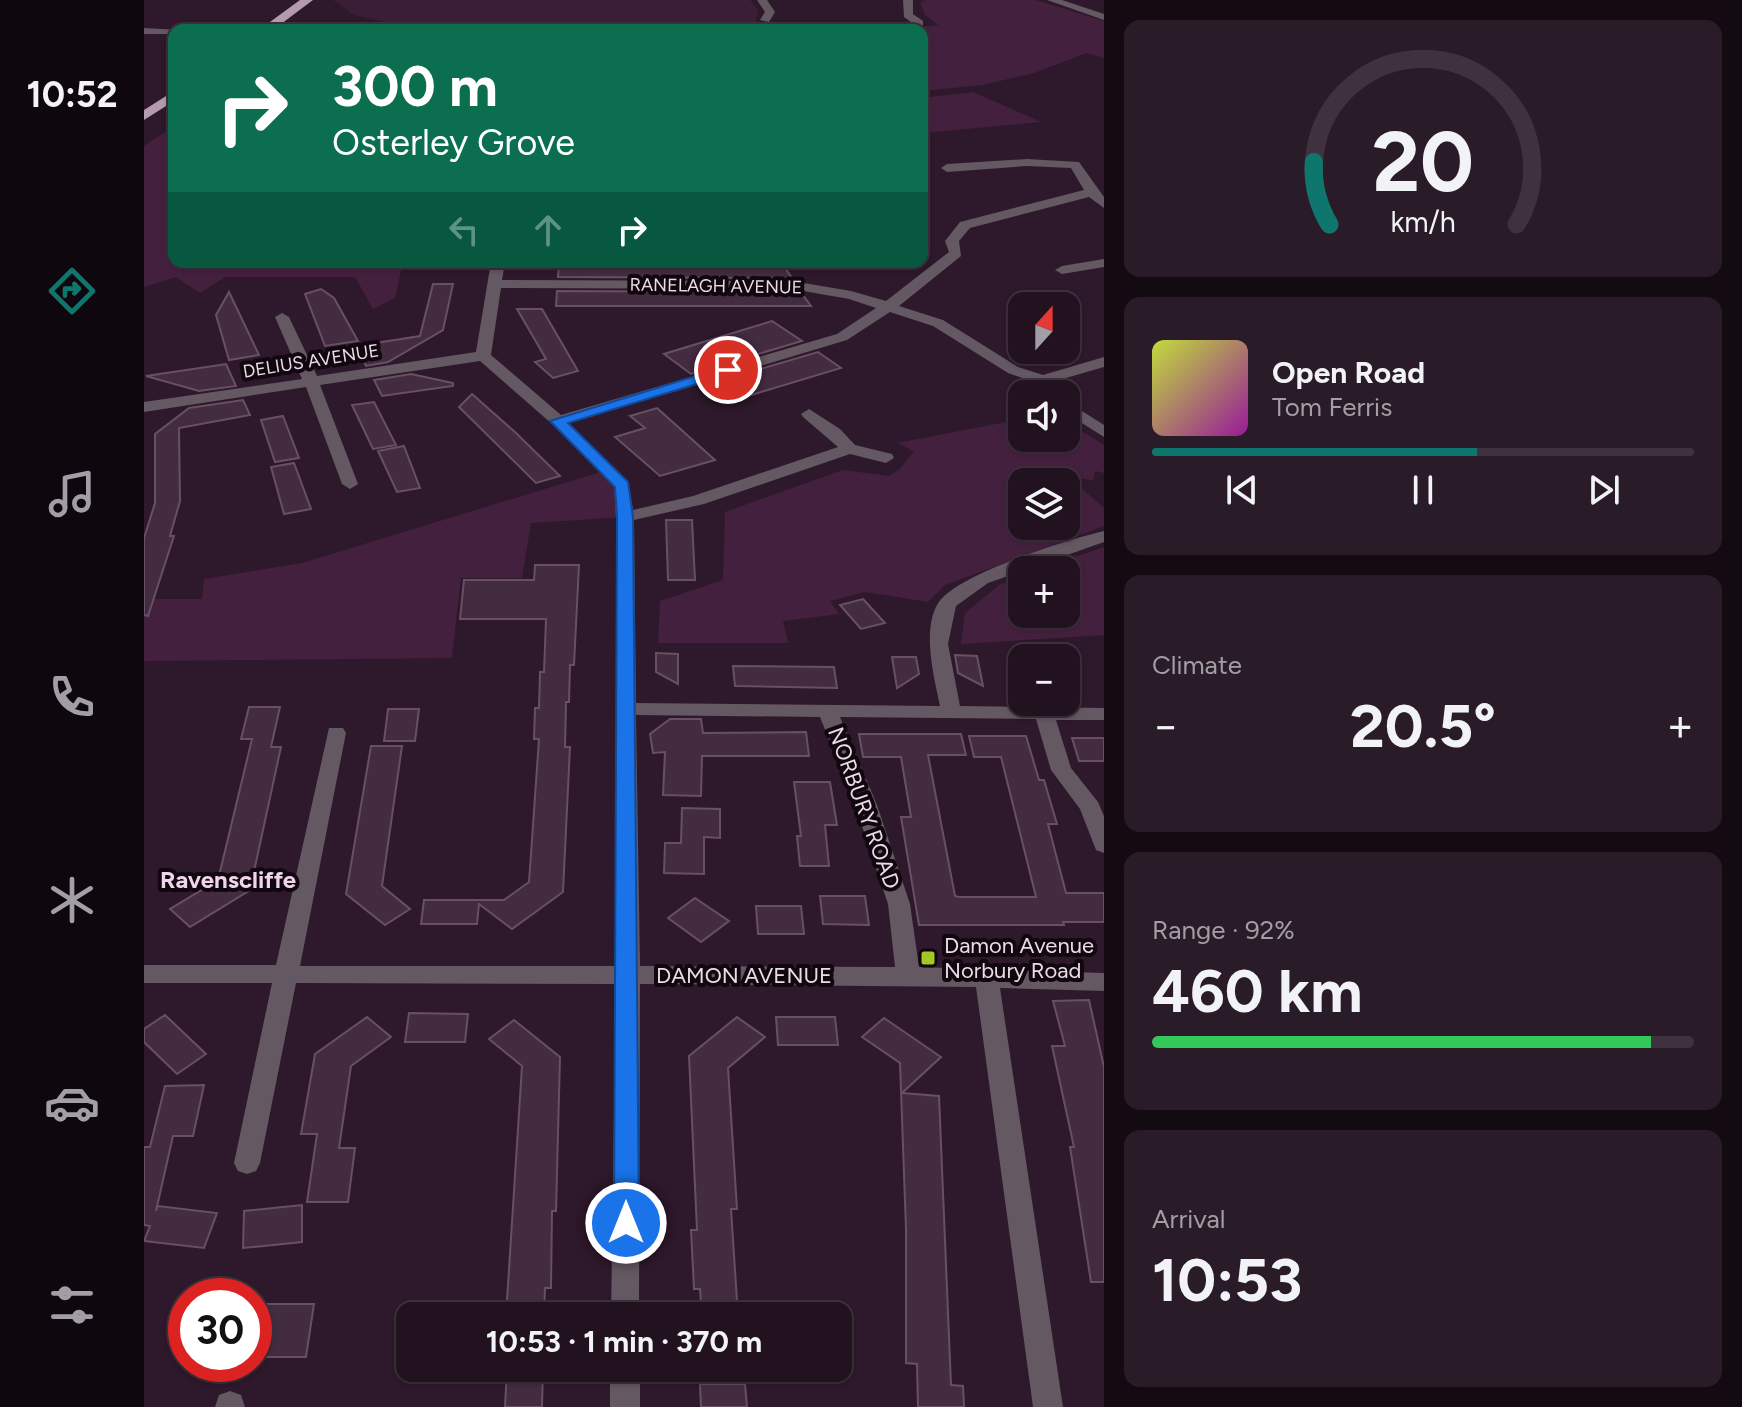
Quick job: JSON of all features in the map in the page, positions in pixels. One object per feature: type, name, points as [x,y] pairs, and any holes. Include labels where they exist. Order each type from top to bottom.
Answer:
[{"type":"highway","points":[[273,24],[307,0]]},
{"type":"highway","points":[[144,116],[168,99]]},
{"type":"street","points":[[762,0],[770,12],[765,20]]},
{"type":"street","points":[[908,0],[908,15],[919,23]]},
{"type":"street","points":[[1052,0],[1104,17]]},
{"type":"street","points":[[144,31],[168,31]]},
{"type":"street","points":[[947,168],[1051,160],[1075,165],[1092,192],[1104,204]]},
{"type":"street","points":[[558,421],[842,337],[889,306],[956,253],[952,241],[965,225],[1092,192]]},
{"type":"street","points":[[1062,270],[1104,263]]},
{"type":"street","points":[[497,268],[483,356],[558,421],[622,485],[625,517],[628,975],[625,1302]]},
{"type":"street","name":"RANELAGH AVENUE","points":[[496,284],[792,285],[851,295],[938,323],[1032,380]]},
{"type":"street","points":[[282,317],[311,381],[350,484]]},
{"type":"street","name":"DELIUS AVENUE","points":[[144,407],[483,356]]},
{"type":"street","points":[[1062,380],[1104,362]]},
{"type":"street","points":[[809,414],[834,432],[849,449]]},
{"type":"street","points":[[1080,416],[1104,432]]},
{"type":"street","points":[[625,517],[698,500],[849,449],[886,458]]},
{"type":"street","points":[[1008,713],[951,712],[938,644],[947,604],[982,579],[1104,536]]},
{"type":"street","points":[[626,709],[827,710]]},
{"type":"street","name":"NORBURY ROAD","points":[[908,976],[899,904],[866,805],[827,710],[951,712]]},
{"type":"street","points":[[1080,714],[1104,714]]},
{"type":"street","points":[[1045,716],[1061,770],[1090,807],[1104,845]]},
{"type":"street","points":[[247,1163],[336,733]]},
{"type":"street","name":"DAMON AVENUE","points":[[144,974],[908,976],[1104,982]]},
{"type":"street","points":[[987,978],[1048,1407]]},
{"type":"street","points":[[625,1382],[625,1407]]},
{"type":"shaded area","points":[[333,0],[750,0],[758,10],[756,24],[393,24],[354,15]]},
{"type":"shaded area","points":[[925,0],[1036,0],[1104,21],[1104,58],[1087,53],[1034,73],[982,85],[928,90],[928,26],[938,25],[925,15],[920,3]]},
{"type":"shaded area","points":[[973,92],[1041,122],[928,132],[928,97]]},
{"type":"shaded area","points":[[168,130],[168,268],[402,268],[395,298],[373,309],[355,277],[225,277],[200,293],[176,277],[144,287],[144,146]]},
{"type":"shaded area","points":[[1008,422],[1008,452],[1080,452],[1080,430],[1104,445],[1104,473],[1095,471],[1093,480],[1080,478],[1080,468],[1008,468],[1008,540],[1066,540],[1023,556],[1008,556],[1008,562],[945,585],[928,602],[865,592],[830,601],[839,614],[783,621],[788,643],[658,643],[660,601],[723,580],[725,512],[843,470],[889,476],[900,469],[914,451],[897,443]]},
{"type":"shaded area","points":[[607,470],[622,485],[625,517],[531,523],[522,578],[461,578],[452,658],[144,661],[144,599],[202,599],[204,579],[302,563]]},
{"type":"shaded area","points":[[1080,487],[1104,508],[1104,526],[1080,535]]},
{"type":"shaded area","points":[[1104,547],[1104,635],[961,644],[965,613],[999,585],[1008,581],[1008,628],[1080,628],[1078,556]]},
{"type":"building","points":[[559,268],[785,268],[792,278],[558,277]]},
{"type":"building","points":[[433,284],[453,284],[443,330],[388,362],[366,366],[356,346],[420,336]]},
{"type":"building","points":[[321,289],[334,298],[358,341],[325,346],[305,294]]},
{"type":"building","points":[[557,291],[792,292],[802,294],[811,306],[556,306]]},
{"type":"building","points":[[229,292],[259,355],[229,360],[216,315]]},
{"type":"building","points":[[517,309],[542,309],[578,371],[553,378],[535,362],[546,359]]},
{"type":"building","points":[[772,321],[802,341],[691,374],[664,354]]},
{"type":"building","points":[[818,352],[841,368],[728,402],[706,385]]},
{"type":"building","points":[[226,364],[236,386],[199,391],[146,376]]},
{"type":"building","points":[[411,374],[453,383],[453,386],[382,396],[374,380]]},
{"type":"building","points":[[472,394],[560,476],[536,483],[459,407]]},
{"type":"building","points":[[243,400],[250,415],[179,428],[180,501],[170,536],[174,536],[148,616],[144,615],[144,538],[155,503],[155,434],[189,408]]},
{"type":"building","points":[[374,402],[396,445],[373,449],[352,405]]},
{"type":"building","points":[[657,408],[715,460],[660,476],[615,437],[645,428],[630,416]]},
{"type":"building","points":[[283,416],[299,458],[275,462],[261,420]]},
{"type":"building","points":[[404,446],[420,488],[397,492],[378,451]]},
{"type":"building","points":[[294,463],[311,509],[284,514],[271,467]]},
{"type":"building","points":[[666,520],[692,520],[695,580],[668,580]]},
{"type":"building","points":[[535,565],[579,565],[574,665],[570,665],[569,702],[566,702],[565,747],[570,747],[563,892],[512,929],[479,904],[477,924],[421,924],[424,900],[504,900],[529,882],[539,739],[534,739],[535,708],[539,708],[540,672],[544,672],[546,619],[460,619],[464,580],[534,580]]},
{"type":"building","points":[[863,599],[885,623],[861,629],[840,605]]},
{"type":"building","points":[[656,653],[678,654],[678,684],[656,672]]},
{"type":"building","points":[[955,655],[977,656],[983,686],[958,673]]},
{"type":"building","points":[[892,657],[916,657],[919,674],[897,688]]},
{"type":"building","points":[[733,666],[834,667],[837,688],[735,686]]},
{"type":"building","points":[[249,707],[280,707],[271,747],[281,747],[250,890],[190,927],[170,909],[218,880],[252,739],[241,739]]},
{"type":"building","points":[[388,709],[419,709],[415,741],[384,741]]},
{"type":"building","points":[[670,719],[701,719],[703,733],[806,732],[809,756],[702,756],[701,796],[663,795],[665,752],[653,753],[650,734]]},
{"type":"building","points":[[859,734],[961,734],[966,755],[928,755],[955,896],[959,897],[1036,897],[1001,757],[974,757],[969,736],[1026,736],[1057,824],[1048,824],[1066,893],[1104,893],[1104,922],[919,925],[901,817],[911,817],[901,757],[863,757]]},
{"type":"building","points":[[1072,738],[1104,738],[1104,761],[1079,761]]},
{"type":"building","points":[[371,746],[402,746],[382,886],[410,909],[385,925],[346,894]]},
{"type":"building","points":[[794,782],[830,782],[837,825],[825,825],[829,866],[800,866],[797,836],[801,836]]},
{"type":"building","points":[[682,808],[720,809],[720,838],[704,837],[704,874],[664,873],[665,843],[681,843]]},
{"type":"building","points":[[820,896],[865,896],[869,925],[823,924]]},
{"type":"building","points":[[695,898],[729,921],[701,942],[668,918]]},
{"type":"building","points":[[756,906],[801,906],[804,934],[758,934]]},
{"type":"building","points":[[1089,1000],[1104,1067],[1104,1282],[1091,1282],[1070,1147],[1074,1147],[1052,1046],[1065,1046],[1053,1001]]},
{"type":"building","points":[[409,1013],[468,1014],[465,1042],[405,1042]]},
{"type":"building","points":[[165,1015],[206,1054],[177,1074],[144,1042],[144,1029]]},
{"type":"building","points":[[367,1017],[391,1037],[351,1066],[339,1148],[355,1148],[348,1202],[307,1202],[317,1134],[301,1134],[315,1054]]},
{"type":"building","points":[[737,1017],[765,1037],[728,1068],[737,1209],[731,1209],[737,1302],[701,1302],[700,1289],[694,1289],[691,1230],[697,1230],[689,1056]]},
{"type":"building","points":[[776,1017],[835,1017],[838,1045],[778,1045]]},
{"type":"building","points":[[884,1018],[941,1057],[902,1093],[939,1096],[951,1385],[963,1386],[964,1407],[918,1407],[917,1364],[906,1363],[906,1229],[900,1063],[862,1037]]},
{"type":"building","points":[[514,1020],[560,1057],[556,1211],[552,1211],[551,1288],[545,1288],[544,1302],[507,1302],[522,1066],[489,1039]]},
{"type":"building","points":[[204,1085],[193,1136],[173,1136],[156,1211],[158,1206],[217,1213],[204,1248],[144,1241],[150,1226],[144,1225],[144,1147],[150,1147],[165,1086]]},
{"type":"building","points":[[302,1205],[302,1242],[243,1248],[244,1211]]},
{"type":"building","points":[[272,1304],[314,1304],[306,1357],[272,1357]]},
{"type":"building","points":[[506,1382],[543,1382],[542,1407],[505,1407]]},
{"type":"building","points":[[700,1384],[745,1384],[747,1407],[701,1407]]},
{"type":"place","name":"Damon Avenue Norbury Road","points":[[928,958]]},
{"type":"district","name":"Ravenscliffe","points":[[228,879]]},
{"type":"route","points":[[626,1223],[625,517],[622,485],[558,421],[728,370]]}]
